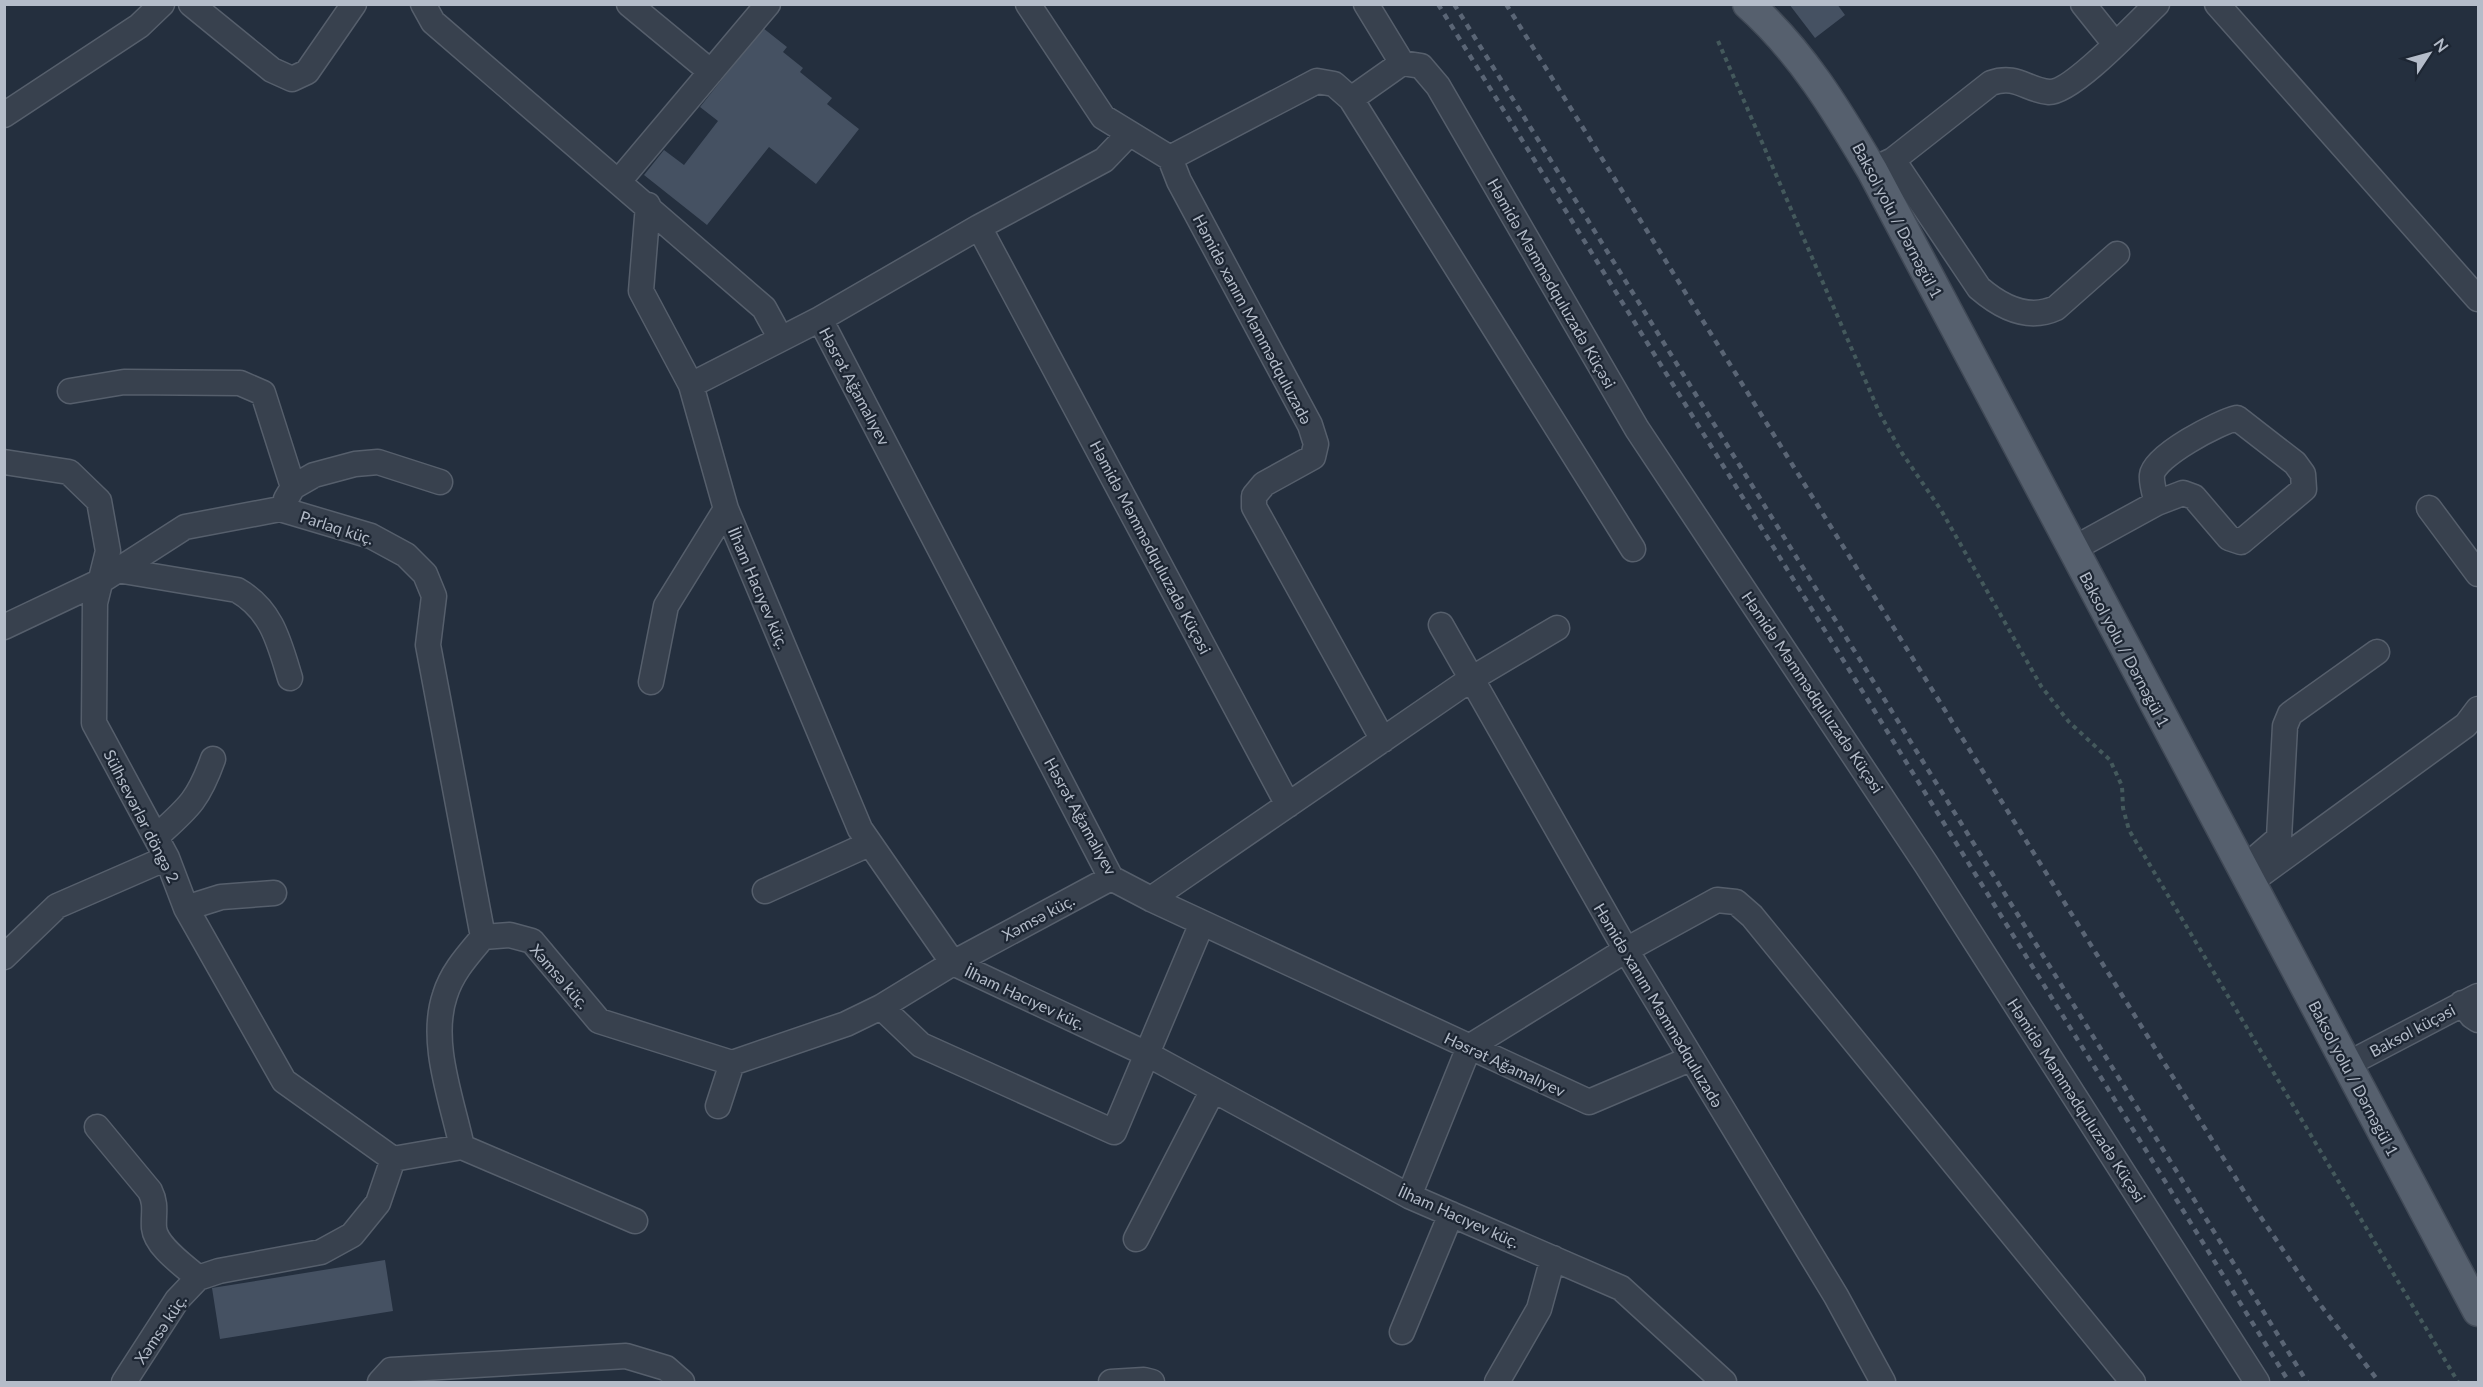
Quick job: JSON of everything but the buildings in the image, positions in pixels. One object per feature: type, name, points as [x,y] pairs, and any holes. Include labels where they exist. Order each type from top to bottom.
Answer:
[{"type":"main road","name":"Baksol yolu / Dərnəgül 1","points":[[1748,4],[1790,45],[1883,165],[2073,549],[2478,1311]]},
{"type":"street","points":[[4,115],[139,26],[162,4]]},
{"type":"street","points":[[190,4],[272,70],[292,79],[308,72],[354,4]]},
{"type":"street","points":[[423,4],[433,21],[648,205],[764,308],[781,339]]},
{"type":"street","points":[[629,4],[711,72]]},
{"type":"street","points":[[619,181],[768,4]]},
{"type":"street","points":[[1028,4],[1092,105],[1103,117],[1128,135],[1170,158],[1317,81],[1334,84],[1351,99],[1633,549]]},
{"type":"street","points":[[1351,99],[1402,63],[1366,4]]},
{"type":"street","points":[[2083,4],[2115,44]]},
{"type":"street","points":[[2117,254],[2056,308],[2044,314],[1998,304],[1979,288],[1883,165],[1991,83],[2004,78],[2050,92],[2063,89],[2157,4]]},
{"type":"street","points":[[2217,4],[2478,299]]},
{"type":"street","name":"Həmidə Məmmədquluzadə Küçəsi","points":[[1402,63],[1421,66],[1438,86],[1636,429],[1926,864],[2257,1383]]},
{"type":"street","points":[[691,385],[820,319],[979,227],[1104,160],[1128,135]]},
{"type":"street","name":"Həmidə xanım Məmmədquluzadə","points":[[1170,158],[1179,181],[1310,425],[1316,444],[1313,457],[1264,484],[1254,495],[1254,507],[1383,740]]},
{"type":"street","name":"İlham Hacıyev küç.","points":[[648,205],[640,291],[691,385],[726,509],[860,829],[953,963],[1148,1054],[1409,1196],[1621,1288],[1724,1383]]},
{"type":"street","name":"Həmidə Məmmədquluzadə Küçəsi","points":[[979,227],[1288,805]]},
{"type":"street","name":"Həsrət Ağamalıyev","points":[[820,319],[1111,878],[1202,923],[1589,1102],[1690,1059]]},
{"type":"street","points":[[70,390],[124,382],[240,383],[263,393],[293,487]]},
{"type":"street","points":[[2073,549],[2157,503],[2183,493],[2194,497],[2229,538],[2241,542],[2304,489],[2303,474],[2295,463],[2237,418],[2220,422],[2156,463],[2151,475],[2157,503]]},
{"type":"street","name":"Sülhsevərlər döngə 2","points":[[4,462],[69,472],[99,501],[108,551],[109,576],[95,603],[94,723],[161,848],[186,908],[284,1081],[393,1159]]},
{"type":"street","points":[[280,509],[293,487],[314,475],[355,464],[378,462],[440,483]]},
{"type":"street","points":[[2428,508],[2478,574]]},
{"type":"street","name":"Parlaq küç.","points":[[4,627],[109,576],[185,527],[280,509],[371,536],[406,555],[425,574],[434,596],[428,645],[483,937]]},
{"type":"street","points":[[651,682],[666,606],[726,509]]},
{"type":"street","points":[[109,576],[237,590],[247,596],[268,618],[276,633],[290,678]]},
{"type":"street","name":"Həmidə xanım Məmmədquluzadə","points":[[1441,625],[1626,950],[1690,1059],[1836,1296],[1883,1383]]},
{"type":"street","points":[[1151,899],[1471,679],[1557,628]]},
{"type":"street","points":[[2245,876],[2279,838],[2285,726],[2290,714],[2377,652]]},
{"type":"street","points":[[2245,876],[2466,724],[2478,709]]},
{"type":"street","points":[[4,957],[57,906],[161,848],[201,791],[213,759]]},
{"type":"street","points":[[765,891],[869,844]]},
{"type":"street","name":"Xəmsə küç.","points":[[483,937],[510,935],[532,941],[598,1021],[732,1063],[846,1024],[881,1007],[953,963],[1111,878]]},
{"type":"street","points":[[186,908],[221,897],[274,893]]},
{"type":"street","points":[[1409,1196],[1469,1047],[1626,950],[1717,900],[1736,902],[1752,916],[2133,1383]]},
{"type":"street","points":[[881,1007],[921,1045],[1114,1132],[1202,923]]},
{"type":"street","points":[[462,1147],[439,1040],[444,996],[460,963],[483,937]]},
{"type":"street","name":"Baksol küçəsi","points":[[2346,1065],[2473,1006]]},
{"type":"street","points":[[718,1106],[732,1063]]},
{"type":"street","points":[[1136,1239],[1213,1090]]},
{"type":"street","points":[[97,1127],[155,1201],[154,1226],[161,1242],[198,1278]]},
{"type":"street","points":[[393,1159],[462,1147],[635,1221]]},
{"type":"street","name":"Xəmsə küç.","points":[[124,1383],[177,1300],[198,1278],[219,1271],[321,1252],[352,1235],[378,1203],[393,1159]]},
{"type":"street","points":[[1402,1332],[1451,1214]]},
{"type":"street","points":[[1497,1383],[1539,1309],[1553,1258]]},
{"type":"street","points":[[380,1383],[381,1378],[391,1370],[626,1356],[666,1368],[682,1383]]},
{"type":"street","points":[[1111,1383],[1144,1380],[1152,1383]]},
{"type":"path","points":[[1718,41],[1880,414],[1902,453],[1941,510],[2041,686],[2069,722],[2110,760],[2122,786],[2123,808],[2129,830],[2458,1383]]},
{"type":"railway","points":[[1438,4],[2289,1382]]},
{"type":"railway","points":[[1454,4],[2307,1382]]},
{"type":"railway","points":[[1506,4],[2250,1201],[2316,1299],[2379,1382]]}]
